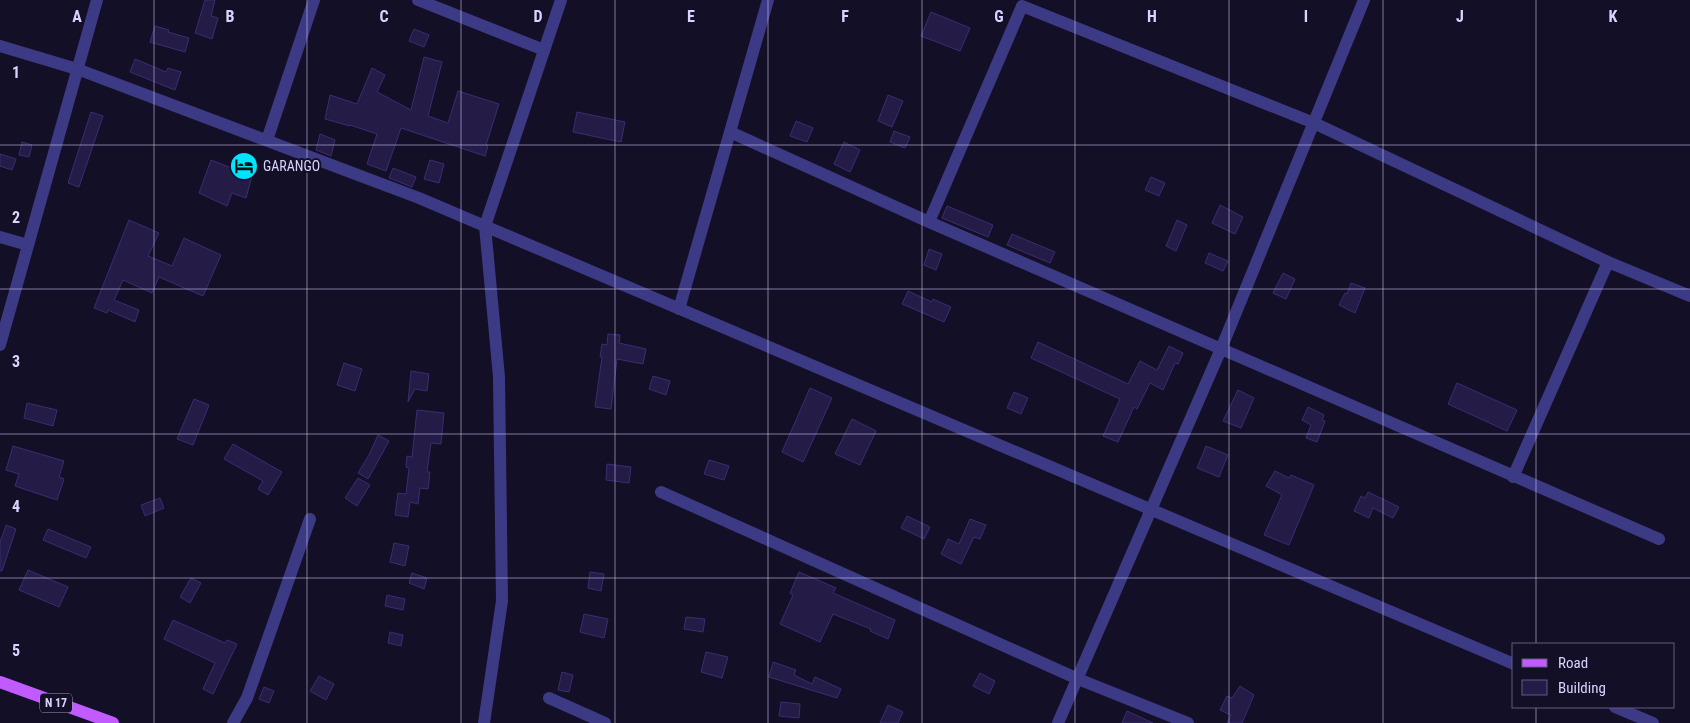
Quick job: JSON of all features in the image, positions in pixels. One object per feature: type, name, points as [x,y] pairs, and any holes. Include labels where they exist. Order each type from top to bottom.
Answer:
[{"type":"main road","name":"N 17","points":[[0,682],[113,723]]},
{"type":"street","points":[[0,345],[97,0]]},
{"type":"street","points":[[267,140],[314,0]]},
{"type":"street","points":[[418,0],[544,50]]},
{"type":"street","points":[[484,723],[502,601],[499,377],[485,226],[561,0]]},
{"type":"street","points":[[680,309],[768,0]]},
{"type":"street","points":[[1058,723],[1222,349],[1364,0]]},
{"type":"street","points":[[929,222],[1022,6],[1314,123],[1608,262],[1690,296]]},
{"type":"street","points":[[0,46],[77,69],[419,198],[1512,663]]},
{"type":"street","points":[[730,132],[929,222],[1659,539]]},
{"type":"street","points":[[0,237],[28,245]]},
{"type":"street","points":[[1513,477],[1608,262]]},
{"type":"street","points":[[661,492],[1078,679],[1188,723]]},
{"type":"street","points":[[233,723],[247,698],[310,519]]},
{"type":"street","points":[[549,698],[605,723]]},
{"type":"street","points":[[1616,708],[1653,723]]},
{"type":"building","points":[[205,0],[215,0],[211,16],[218,18],[212,39],[195,33]]},
{"type":"building","points":[[931,12],[970,28],[960,51],[921,36]]},
{"type":"building","points":[[155,26],[189,38],[185,52],[150,42]]},
{"type":"building","points":[[414,29],[429,35],[424,47],[409,41]]},
{"type":"building","points":[[424,57],[442,62],[428,116],[448,123],[458,91],[499,104],[486,145],[488,146],[485,156],[401,128],[386,171],[367,164],[377,134],[325,119],[330,95],[357,104],[372,68],[385,75],[377,92],[411,110]]},
{"type":"building","points":[[135,59],[166,72],[168,68],[181,72],[175,90],[130,72]]},
{"type":"building","points":[[888,95],[903,101],[892,127],[878,121]]},
{"type":"building","points":[[91,112],[103,116],[79,187],[68,183]]},
{"type":"building","points":[[577,112],[625,122],[621,142],[573,132]]},
{"type":"building","points":[[796,121],[813,128],[807,142],[790,136]]},
{"type":"building","points":[[894,131],[910,137],[905,148],[890,142]]},
{"type":"building","points":[[320,134],[335,140],[331,156],[316,150]]},
{"type":"building","points":[[22,142],[32,145],[29,157],[19,155]]},
{"type":"building","points":[[844,142],[860,150],[850,172],[834,164]]},
{"type":"building","points":[[0,154],[16,159],[12,170],[0,166]]},
{"type":"building","points":[[211,160],[252,176],[246,198],[232,193],[227,206],[199,193]]},
{"type":"building","points":[[430,160],[444,164],[439,183],[424,179]]},
{"type":"building","points":[[393,168],[416,177],[412,187],[389,178]]},
{"type":"building","points":[[1151,177],[1165,183],[1159,196],[1145,190]]},
{"type":"building","points":[[1220,205],[1243,217],[1235,234],[1212,223]]},
{"type":"building","points":[[947,206],[993,225],[988,237],[942,218]]},
{"type":"building","points":[[129,220],[159,233],[148,256],[172,266],[184,238],[221,255],[203,296],[159,277],[152,293],[123,280],[114,300],[139,310],[135,322],[108,310],[107,313],[94,308]]},
{"type":"building","points":[[1177,220],[1187,225],[1176,251],[1166,246]]},
{"type":"building","points":[[1012,234],[1055,252],[1050,263],[1007,245]]},
{"type":"building","points":[[929,249],[942,254],[936,270],[924,265]]},
{"type":"building","points":[[1209,253],[1228,261],[1223,271],[1205,263]]},
{"type":"building","points":[[1283,273],[1295,279],[1286,299],[1273,293]]},
{"type":"building","points":[[1351,283],[1365,288],[1355,313],[1339,305],[1345,293],[1347,294]]},
{"type":"building","points":[[908,291],[932,302],[933,299],[951,307],[944,322],[902,304]]},
{"type":"building","points":[[608,334],[620,335],[619,343],[646,349],[643,364],[617,359],[611,409],[595,407],[602,344],[607,345]]},
{"type":"building","points":[[1038,342],[1128,384],[1140,361],[1157,370],[1169,346],[1183,353],[1178,364],[1175,363],[1163,390],[1150,383],[1137,409],[1134,407],[1118,442],[1103,436],[1120,399],[1031,358]]},
{"type":"building","points":[[344,363],[362,369],[355,391],[337,385]]},
{"type":"building","points":[[411,371],[429,374],[427,391],[415,389],[408,402]]},
{"type":"building","points":[[653,376],[670,381],[666,395],[649,389]]},
{"type":"building","points":[[1457,383],[1517,410],[1507,431],[1448,404]]},
{"type":"building","points":[[810,388],[832,398],[803,462],[782,452]]},
{"type":"building","points":[[1238,390],[1254,398],[1241,428],[1223,421]]},
{"type":"building","points":[[1014,392],[1028,398],[1021,414],[1007,408]]},
{"type":"building","points":[[194,399],[209,405],[193,445],[177,439]]},
{"type":"building","points":[[27,403],[57,410],[53,426],[24,418]]},
{"type":"building","points":[[1308,407],[1324,415],[1322,420],[1325,421],[1317,442],[1306,438],[1311,425],[1302,420]]},
{"type":"building","points":[[417,410],[444,413],[441,444],[431,443],[427,472],[430,472],[428,489],[420,488],[418,504],[410,502],[408,517],[395,515],[398,493],[406,494],[409,468],[406,467],[407,456],[412,457]]},
{"type":"building","points":[[852,419],[876,431],[860,465],[835,454]]},
{"type":"building","points":[[378,435],[389,441],[368,479],[358,473]]},
{"type":"building","points":[[233,444],[282,472],[268,495],[258,489],[263,481],[224,459]]},
{"type":"building","points":[[13,446],[64,461],[59,477],[64,479],[57,500],[15,486],[19,474],[6,470]]},
{"type":"building","points":[[1206,446],[1228,455],[1219,477],[1197,468]]},
{"type":"building","points":[[709,460],[729,466],[724,480],[704,474]]},
{"type":"building","points":[[607,464],[631,467],[629,483],[606,480]]},
{"type":"building","points":[[1275,471],[1289,478],[1291,475],[1314,485],[1289,545],[1264,535],[1282,495],[1266,486]]},
{"type":"building","points":[[358,478],[370,485],[357,506],[345,498]]},
{"type":"building","points":[[1368,492],[1399,507],[1393,518],[1373,508],[1369,518],[1354,511],[1361,496],[1365,498]]},
{"type":"building","points":[[160,498],[164,508],[145,516],[141,505]]},
{"type":"building","points":[[907,516],[930,527],[924,539],[901,528]]},
{"type":"building","points":[[970,519],[986,525],[980,539],[974,537],[961,564],[941,554],[948,539],[959,544]]},
{"type":"building","points":[[6,525],[16,529],[2,571],[0,571],[0,542]]},
{"type":"building","points":[[48,529],[91,547],[86,558],[43,540]]},
{"type":"building","points":[[394,543],[409,546],[405,566],[390,562]]},
{"type":"building","points":[[28,570],[68,587],[59,607],[19,590]]},
{"type":"building","points":[[590,572],[604,574],[601,591],[588,588]]},
{"type":"building","points":[[799,572],[836,588],[833,593],[895,620],[888,639],[870,631],[871,629],[833,614],[820,642],[780,624],[793,595],[790,593]]},
{"type":"building","points":[[412,573],[427,578],[424,589],[409,583]]},
{"type":"building","points":[[191,578],[201,583],[190,603],[180,597]]},
{"type":"building","points":[[387,595],[405,599],[403,610],[385,606]]},
{"type":"building","points":[[584,614],[608,619],[604,638],[580,632]]},
{"type":"building","points":[[686,617],[705,619],[703,632],[684,629]]},
{"type":"building","points":[[173,620],[225,643],[227,640],[237,644],[213,694],[203,689],[215,663],[164,639]]},
{"type":"building","points":[[390,632],[403,635],[401,646],[388,643]]},
{"type":"building","points":[[706,652],[728,657],[722,678],[701,672]]},
{"type":"building","points":[[773,662],[796,670],[794,675],[812,684],[815,677],[841,689],[837,698],[769,677]]},
{"type":"building","points":[[562,672],[573,675],[569,692],[558,690]]},
{"type":"building","points":[[980,673],[995,681],[989,694],[973,686]]},
{"type":"building","points":[[319,676],[334,684],[326,700],[310,691]]},
{"type":"building","points":[[1240,686],[1254,695],[1242,723],[1227,723],[1231,715],[1220,710],[1227,696],[1232,698]]},
{"type":"building","points":[[264,687],[274,691],[269,703],[259,699]]},
{"type":"building","points":[[781,702],[800,704],[799,718],[779,716]]},
{"type":"building","points":[[888,705],[903,712],[898,723],[880,723]]},
{"type":"building","points":[[1127,711],[1153,723],[1122,723]]},
{"type":"place","name":"GARANGO","points":[[244,166]]}]
